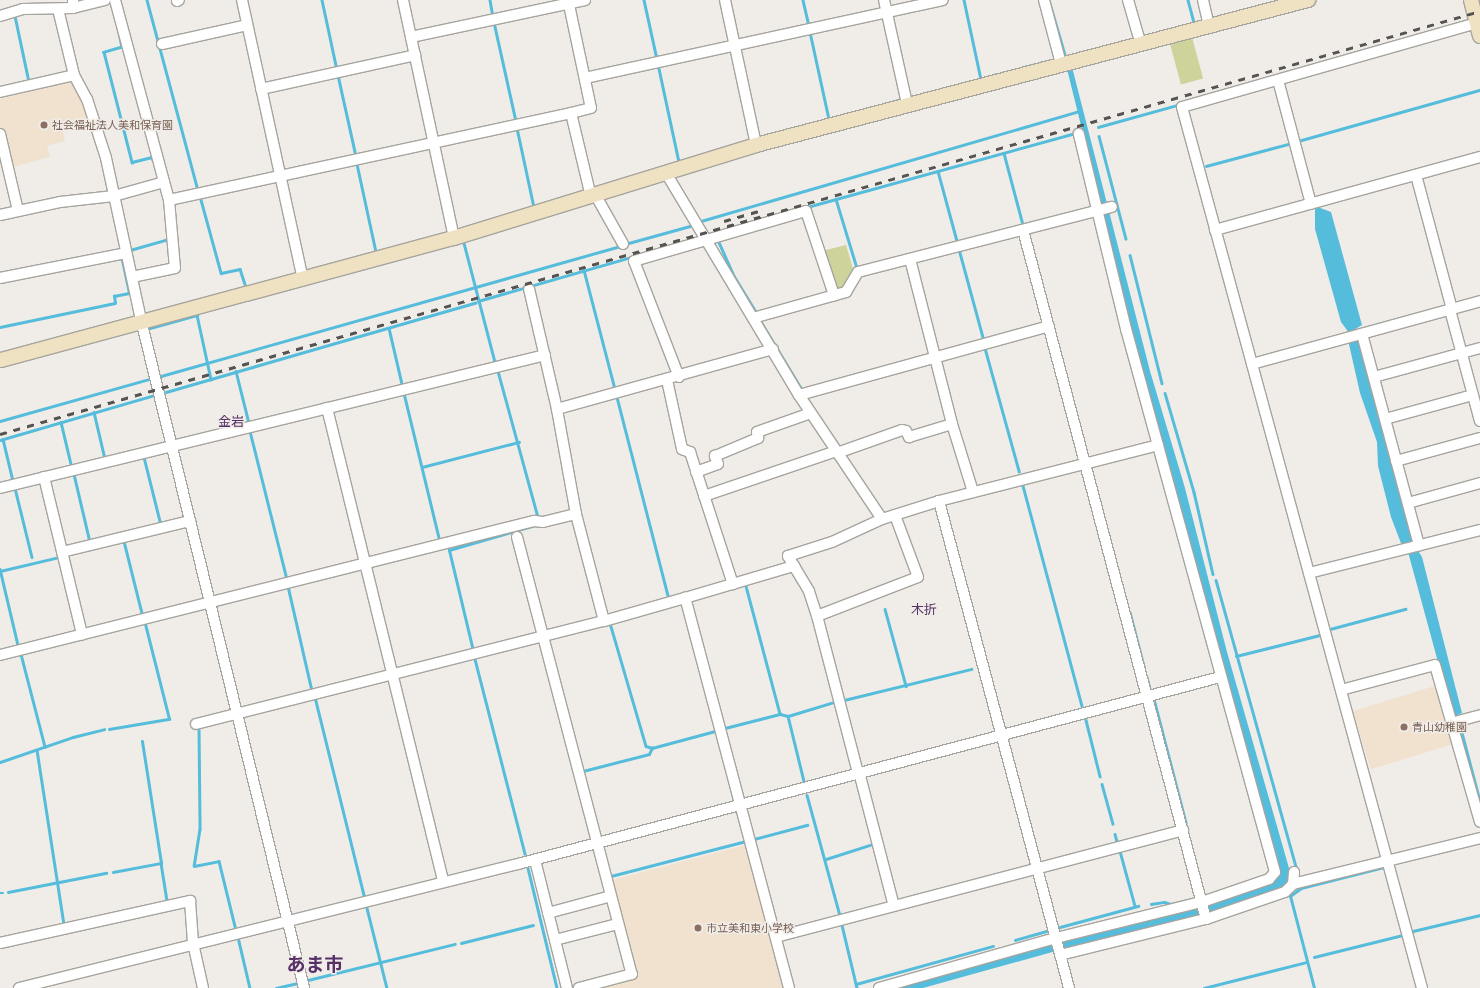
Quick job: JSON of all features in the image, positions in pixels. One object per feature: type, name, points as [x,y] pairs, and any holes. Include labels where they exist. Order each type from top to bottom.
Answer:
[{"type":"street","points":[[0,16],[22,5],[58,9],[73,4],[105,0]]},
{"type":"street","points":[[115,0],[169,200],[175,268],[132,277]]},
{"type":"street","points":[[242,0],[303,279]]},
{"type":"street","points":[[403,0],[454,238]]},
{"type":"street","points":[[411,37],[569,2],[585,0]]},
{"type":"street","points":[[725,0],[756,146]]},
{"type":"street","points":[[884,0],[907,104]]},
{"type":"street","points":[[585,78],[943,0]]},
{"type":"street","points":[[1044,0],[1065,63]]},
{"type":"street","points":[[1128,0],[1141,45]]},
{"type":"street","points":[[1203,0],[1209,27]]},
{"type":"street","points":[[1,361],[142,324],[454,238],[756,146],[907,104],[1141,45],[1308,0]]},
{"type":"street","points":[[1422,988],[1182,107],[1278,80],[1478,30],[1470,0]]},
{"type":"street","points":[[169,200],[591,108],[569,2]]},
{"type":"street","points":[[58,9],[74,74],[87,99],[100,138],[142,324],[304,988]]},
{"type":"street","points":[[162,44],[247,25]]},
{"type":"street","points":[[261,89],[415,56]]},
{"type":"street","points":[[0,92],[74,74]]},
{"type":"street","points":[[1278,80],[1311,204]]},
{"type":"street","points":[[571,113],[593,196],[623,244]]},
{"type":"street","points":[[0,134],[18,211]]},
{"type":"street","points":[[879,988],[1056,939],[1202,903],[1270,880],[1275,872],[1237,729],[1220,677],[1158,445],[1104,209],[1079,134]]},
{"type":"street","points":[[1215,230],[1480,157]]},
{"type":"street","points":[[666,173],[773,349],[799,395],[882,519]]},
{"type":"street","points":[[1416,175],[1480,421]]},
{"type":"street","points":[[0,215],[60,202],[114,196],[164,182]]},
{"type":"street","points":[[753,318],[846,292],[858,272],[1104,209]]},
{"type":"street","points":[[679,377],[634,261],[806,211],[834,295]]},
{"type":"street","points":[[1023,230],[1050,326],[1206,918]]},
{"type":"street","points":[[0,278],[126,253]]},
{"type":"street","points":[[910,259],[952,424],[973,492]]},
{"type":"street","points":[[529,289],[557,409],[576,514],[604,621]]},
{"type":"street","points":[[1252,364],[1480,301]]},
{"type":"street","points":[[799,395],[1050,326]]},
{"type":"street","points":[[1362,334],[1419,545]]},
{"type":"street","points":[[1374,377],[1480,348]]},
{"type":"street","points":[[557,409],[679,377],[773,349]]},
{"type":"street","points":[[0,488],[545,355]]},
{"type":"street","points":[[667,380],[682,449],[690,452],[733,584]]},
{"type":"street","points":[[1385,419],[1473,395]]},
{"type":"street","points":[[327,408],[443,882]]},
{"type":"street","points":[[696,472],[718,464],[715,456],[758,438],[757,432],[811,413]]},
{"type":"street","points":[[704,496],[902,430],[906,431],[909,437],[952,424]]},
{"type":"street","points":[[1396,461],[1480,438]]},
{"type":"street","points":[[894,906],[818,616],[810,591],[788,556],[832,542],[882,519],[939,501],[1158,445]]},
{"type":"street","points":[[44,478],[82,634]]},
{"type":"street","points":[[1408,503],[1480,483]]},
{"type":"street","points":[[939,501],[1069,988]]},
{"type":"street","points":[[0,654],[210,603],[534,521],[543,522],[576,514]]},
{"type":"street","points":[[818,616],[918,577],[895,515]]},
{"type":"street","points":[[62,552],[190,521]]},
{"type":"street","points":[[1309,573],[1480,530]]},
{"type":"street","points":[[517,537],[596,843],[632,974],[579,988]]},
{"type":"street","points":[[196,724],[544,637],[794,566]]},
{"type":"street","points":[[685,598],[742,804],[789,988]]},
{"type":"street","points":[[1341,690],[1435,665],[1480,822]]},
{"type":"street","points":[[18,988],[287,920],[534,860],[1220,677]]},
{"type":"street","points":[[1451,723],[1480,715]]},
{"type":"street","points":[[776,937],[1183,830]]},
{"type":"street","points":[[1060,954],[1206,918],[1285,892],[1293,884],[1480,838]]},
{"type":"street","points":[[534,860],[567,988]]},
{"type":"street","points":[[1293,884],[1294,872]]},
{"type":"street","points":[[548,913],[611,896]]},
{"type":"street","points":[[0,942],[190,901],[193,944],[203,988]]},
{"type":"street","points":[[555,940],[618,924]]},
{"type":"shaded area","name":"社会福祉法人美和保育園","points":[[71,81],[85,101],[93,123],[63,131],[65,141],[47,146],[50,157],[9,168],[0,126],[0,99]]},
{"type":"shaded area","name":"青山幼稚園","points":[[1438,685],[1456,743],[1371,769],[1353,711]]},
{"type":"shaded area","name":"市立美和東小学校","points":[[749,844],[786,988],[593,988],[637,976],[612,880]]},
{"type":"green space","points":[[1192,37],[1203,79],[1181,84],[1170,43]]},
{"type":"green space","points":[[846,245],[854,272],[844,288],[836,290],[822,251]]},
{"type":"water","points":[[1072,67],[1150,371],[1185,488],[1227,652],[1289,868],[1289,878],[1282,890],[1211,915],[1056,951],[923,988],[892,988],[1067,939],[1213,903],[1274,881],[1278,877],[1277,862],[1224,676],[1131,328],[1067,69]]},
{"type":"water","points":[[1315,206],[1331,212],[1362,325],[1349,333],[1341,322],[1315,229]]},
{"type":"water","points":[[1359,336],[1414,538],[1413,543],[1402,546],[1391,517],[1378,466],[1377,442],[1360,393],[1348,340]]},
{"type":"water","points":[[1417,549],[1422,557],[1462,713],[1453,717],[1408,552]]},
{"type":"waterway","points":[[147,0],[198,191]]},
{"type":"waterway","points":[[322,0],[337,70]]},
{"type":"waterway","points":[[490,0],[493,17]]},
{"type":"waterway","points":[[644,0],[657,59]]},
{"type":"waterway","points":[[803,0],[809,26]]},
{"type":"waterway","points":[[964,0],[981,79]]},
{"type":"waterway","points":[[1049,0],[1066,58]]},
{"type":"waterway","points":[[1188,0],[1194,22]]},
{"type":"waterway","points":[[15,16],[29,82]]},
{"type":"waterway","points":[[494,22],[516,121]]},
{"type":"waterway","points":[[119,32],[122,47],[104,52],[132,162],[152,157],[153,160]]},
{"type":"waterway","points":[[810,32],[829,119]]},
{"type":"waterway","points":[[1048,61],[1052,60]]},
{"type":"waterway","points":[[1039,63],[1044,62]]},
{"type":"waterway","points":[[658,64],[679,162]]},
{"type":"waterway","points":[[1024,67],[1036,64]]},
{"type":"waterway","points":[[1001,73],[1008,72]]},
{"type":"waterway","points":[[993,75],[998,74]]},
{"type":"waterway","points":[[338,75],[356,156]]},
{"type":"waterway","points":[[1298,141],[1480,90]]},
{"type":"waterway","points":[[882,105],[902,99]]},
{"type":"waterway","points":[[1098,127],[1181,104]]},
{"type":"waterway","points":[[701,221],[1079,111]]},
{"type":"waterway","points":[[517,128],[534,207]]},
{"type":"waterway","points":[[807,207],[1075,133]]},
{"type":"waterway","points":[[1099,136],[1126,239]]},
{"type":"waterway","points":[[1206,166],[1292,143]]},
{"type":"waterway","points":[[1004,153],[1023,225]]},
{"type":"waterway","points":[[357,164],[376,252],[373,253]]},
{"type":"waterway","points":[[938,171],[957,241]]},
{"type":"waterway","points":[[200,196],[221,273],[240,269],[246,288]]},
{"type":"waterway","points":[[836,199],[857,268]]},
{"type":"waterway","points":[[625,244],[690,226]]},
{"type":"waterway","points":[[130,250],[168,239]]},
{"type":"waterway","points":[[718,240],[734,276],[756,312]]},
{"type":"waterway","points":[[464,243],[495,362]]},
{"type":"waterway","points":[[161,376],[621,246]]},
{"type":"waterway","points":[[959,249],[984,341]]},
{"type":"waterway","points":[[1130,255],[1162,383]]},
{"type":"waterway","points":[[478,301],[635,256]]},
{"type":"waterway","points":[[0,327],[115,303],[114,296],[129,293],[122,259]]},
{"type":"waterway","points":[[584,270],[615,389]]},
{"type":"waterway","points":[[166,392],[475,303]]},
{"type":"waterway","points":[[150,328],[197,315],[211,379]]},
{"type":"waterway","points":[[760,320],[801,388]]},
{"type":"waterway","points":[[389,328],[402,384]]},
{"type":"waterway","points":[[985,348],[1019,471]]},
{"type":"waterway","points":[[236,371],[249,423]]},
{"type":"waterway","points":[[498,371],[538,517]]},
{"type":"waterway","points":[[0,421],[149,379]]},
{"type":"waterway","points":[[404,393],[440,542]]},
{"type":"waterway","points":[[1165,393],[1194,492],[1213,574]]},
{"type":"waterway","points":[[0,440],[155,395]]},
{"type":"waterway","points":[[617,397],[669,599]]},
{"type":"waterway","points":[[94,412],[105,459]]},
{"type":"waterway","points":[[61,422],[72,468]]},
{"type":"waterway","points":[[250,431],[287,579]]},
{"type":"waterway","points":[[3,439],[13,481]]},
{"type":"waterway","points":[[422,467],[519,442]]},
{"type":"waterway","points":[[144,457],[161,525]]},
{"type":"waterway","points":[[74,474],[90,542]]},
{"type":"waterway","points":[[1022,482],[1082,706]]},
{"type":"waterway","points":[[15,488],[32,557]]},
{"type":"waterway","points":[[473,651],[449,550],[532,526]]},
{"type":"waterway","points":[[124,541],[142,613]]},
{"type":"waterway","points":[[0,571],[59,557]]},
{"type":"waterway","points":[[0,569],[18,645]]},
{"type":"waterway","points":[[1216,580],[1300,880]]},
{"type":"waterway","points":[[288,586],[312,691]]},
{"type":"waterway","points":[[746,586],[780,714]]},
{"type":"waterway","points":[[885,609],[906,686]]},
{"type":"waterway","points":[[1330,629],[1405,609]]},
{"type":"waterway","points":[[1130,612],[1144,666]]},
{"type":"waterway","points":[[610,623],[646,746],[652,748],[715,731]]},
{"type":"waterway","points":[[109,729],[169,719],[145,624]]},
{"type":"waterway","points":[[1236,656],[1320,635]]},
{"type":"waterway","points":[[21,654],[45,747]]},
{"type":"waterway","points":[[475,659],[525,854]]},
{"type":"waterway","points":[[844,700],[971,669]]},
{"type":"waterway","points":[[1147,677],[1150,689]]},
{"type":"waterway","points":[[315,697],[364,895]]},
{"type":"waterway","points":[[1154,699],[1186,823]]},
{"type":"waterway","points":[[788,716],[834,702]]},
{"type":"waterway","points":[[725,728],[780,714],[788,716],[804,781]]},
{"type":"waterway","points":[[1086,720],[1100,776]]},
{"type":"waterway","points":[[1460,725],[1480,801]]},
{"type":"waterway","points":[[199,726],[200,829],[194,866],[219,861],[235,926]]},
{"type":"waterway","points":[[0,762],[73,737],[104,729]]},
{"type":"waterway","points":[[113,872],[161,863],[142,741]]},
{"type":"waterway","points":[[583,771],[649,754],[652,748]]},
{"type":"waterway","points":[[37,750],[64,924]]},
{"type":"waterway","points":[[1102,784],[1113,824]]},
{"type":"waterway","points":[[807,795],[840,916]]},
{"type":"waterway","points":[[754,839],[807,825]]},
{"type":"waterway","points":[[1115,834],[1118,845]]},
{"type":"waterway","points":[[611,876],[746,841]]},
{"type":"waterway","points":[[826,859],[873,844]]},
{"type":"waterway","points":[[1120,851],[1135,906]]},
{"type":"waterway","points":[[161,863],[167,902]]},
{"type":"waterway","points":[[1314,988],[1290,896],[1301,888],[1384,867]]},
{"type":"waterway","points":[[528,868],[557,988]]},
{"type":"waterway","points":[[8,892],[106,873]]},
{"type":"waterway","points":[[1151,904],[1164,902],[1171,904],[1198,898]]},
{"type":"waterway","points":[[1060,927],[1138,906]]},
{"type":"waterway","points":[[367,908],[387,988]]},
{"type":"waterway","points":[[1413,931],[1480,915]]},
{"type":"waterway","points":[[461,943],[533,925]]},
{"type":"waterway","points":[[842,925],[857,988]]},
{"type":"waterway","points":[[1015,940],[1049,930]]},
{"type":"waterway","points":[[1314,957],[1403,935]]},
{"type":"waterway","points":[[238,937],[250,988]]},
{"type":"waterway","points":[[308,980],[455,944]]},
{"type":"waterway","points":[[856,984],[993,946]]},
{"type":"waterway","points":[[1204,988],[1307,962]]},
{"type":"waterway","points":[[276,988],[298,983]]},
{"type":"railway","points":[[0,434],[1480,11]]},
{"type":"railway","points":[[724,221],[760,211]]},
{"type":"place","name":"社会福祉法人美和保育園","points":[[44,125]]},
{"type":"place","name":"青山幼稚園","points":[[1404,727]]},
{"type":"place","name":"市立美和東小学校","points":[[698,928]]},
{"type":"district","name":"金岩","points":[[231,422]]},
{"type":"district","name":"木折","points":[[924,610]]},
{"type":"district","name":"あま市","points":[[315,965]]}]
